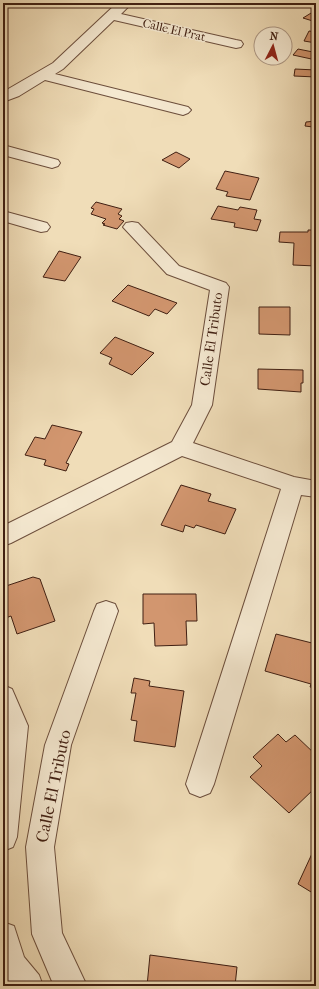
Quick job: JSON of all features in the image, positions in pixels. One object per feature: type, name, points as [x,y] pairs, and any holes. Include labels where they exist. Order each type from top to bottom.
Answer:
[{"type":"street","points":[[3,98],[14,93],[58,66],[126,3]]},
{"type":"street","name":"Calle El Prat","points":[[112,16],[236,44]]},
{"type":"street","points":[[43,75],[183,110]]},
{"type":"street","points":[[3,150],[52,162]]},
{"type":"street","points":[[3,216],[41,227]]},
{"type":"street","name":"Calle El Tributo","points":[[132,227],[173,270],[220,287],[202,405],[180,447]]},
{"type":"street","points":[[3,537],[180,447],[293,485],[316,489]]},
{"type":"street","points":[[200,784],[293,485]]},
{"type":"street","name":"Calle El Tributo","points":[[72,986],[66,977],[47,934],[40,847],[58,745],[106,611]]},
{"type":"street","points":[[3,697],[15,726],[3,837]]},
{"type":"street","points":[[3,937],[12,966],[28,986]]},
{"type":"building","points":[[316,10],[316,22],[303,18]]},
{"type":"building","points":[[309,31],[316,32],[316,43],[304,41]]},
{"type":"building","points":[[298,49],[313,52],[316,49],[316,60],[293,55]]},
{"type":"building","points":[[295,69],[316,70],[316,77],[294,76]]},
{"type":"building","points":[[316,121],[316,131],[313,131],[313,127],[305,126],[306,122]]},
{"type":"building","points":[[176,152],[190,159],[179,168],[162,160]]},
{"type":"building","points":[[225,171],[259,178],[250,200],[226,196],[228,192],[216,189]]},
{"type":"building","points":[[96,202],[122,209],[118,214],[122,216],[119,219],[124,221],[117,229],[103,225],[105,224],[102,223],[106,219],[91,214],[94,209],[91,208]]},
{"type":"building","points":[[218,206],[238,210],[240,207],[257,210],[254,219],[261,220],[257,231],[234,227],[235,223],[211,219]]},
{"type":"building","points":[[308,230],[316,230],[316,266],[293,265],[294,243],[279,242],[280,232],[308,232]]},
{"type":"building","points":[[59,251],[81,257],[65,281],[43,277]]},
{"type":"building","points":[[128,285],[177,303],[167,314],[155,309],[149,316],[112,301]]},
{"type":"building","points":[[259,307],[290,307],[290,335],[259,334]]},
{"type":"building","points":[[115,337],[154,353],[132,375],[109,364],[112,358],[100,353]]},
{"type":"building","points":[[258,369],[303,370],[301,392],[258,389]]},
{"type":"building","points":[[52,425],[82,432],[66,463],[69,464],[66,471],[44,465],[46,460],[25,455],[35,437],[45,439]]},
{"type":"building","points":[[181,485],[211,494],[208,501],[236,509],[225,534],[196,525],[194,528],[185,525],[183,532],[161,525]]},
{"type":"building","points":[[33,577],[40,579],[55,621],[17,634],[11,616],[3,619],[3,587]]},
{"type":"building","points":[[143,594],[196,594],[197,621],[186,621],[187,645],[155,646],[154,623],[143,624]]},
{"type":"building","points":[[276,634],[316,644],[316,688],[310,687],[311,684],[265,671]]},
{"type":"building","points":[[134,678],[150,681],[149,686],[184,691],[175,747],[134,741],[137,721],[131,720],[136,693],[131,693]]},
{"type":"building","points":[[278,734],[286,742],[295,735],[316,755],[316,765],[314,768],[316,770],[316,787],[289,813],[250,777],[262,766],[253,757]]},
{"type":"building","points":[[316,845],[316,895],[298,884]]},
{"type":"building","points":[[150,955],[237,967],[235,986],[147,986]]}]
